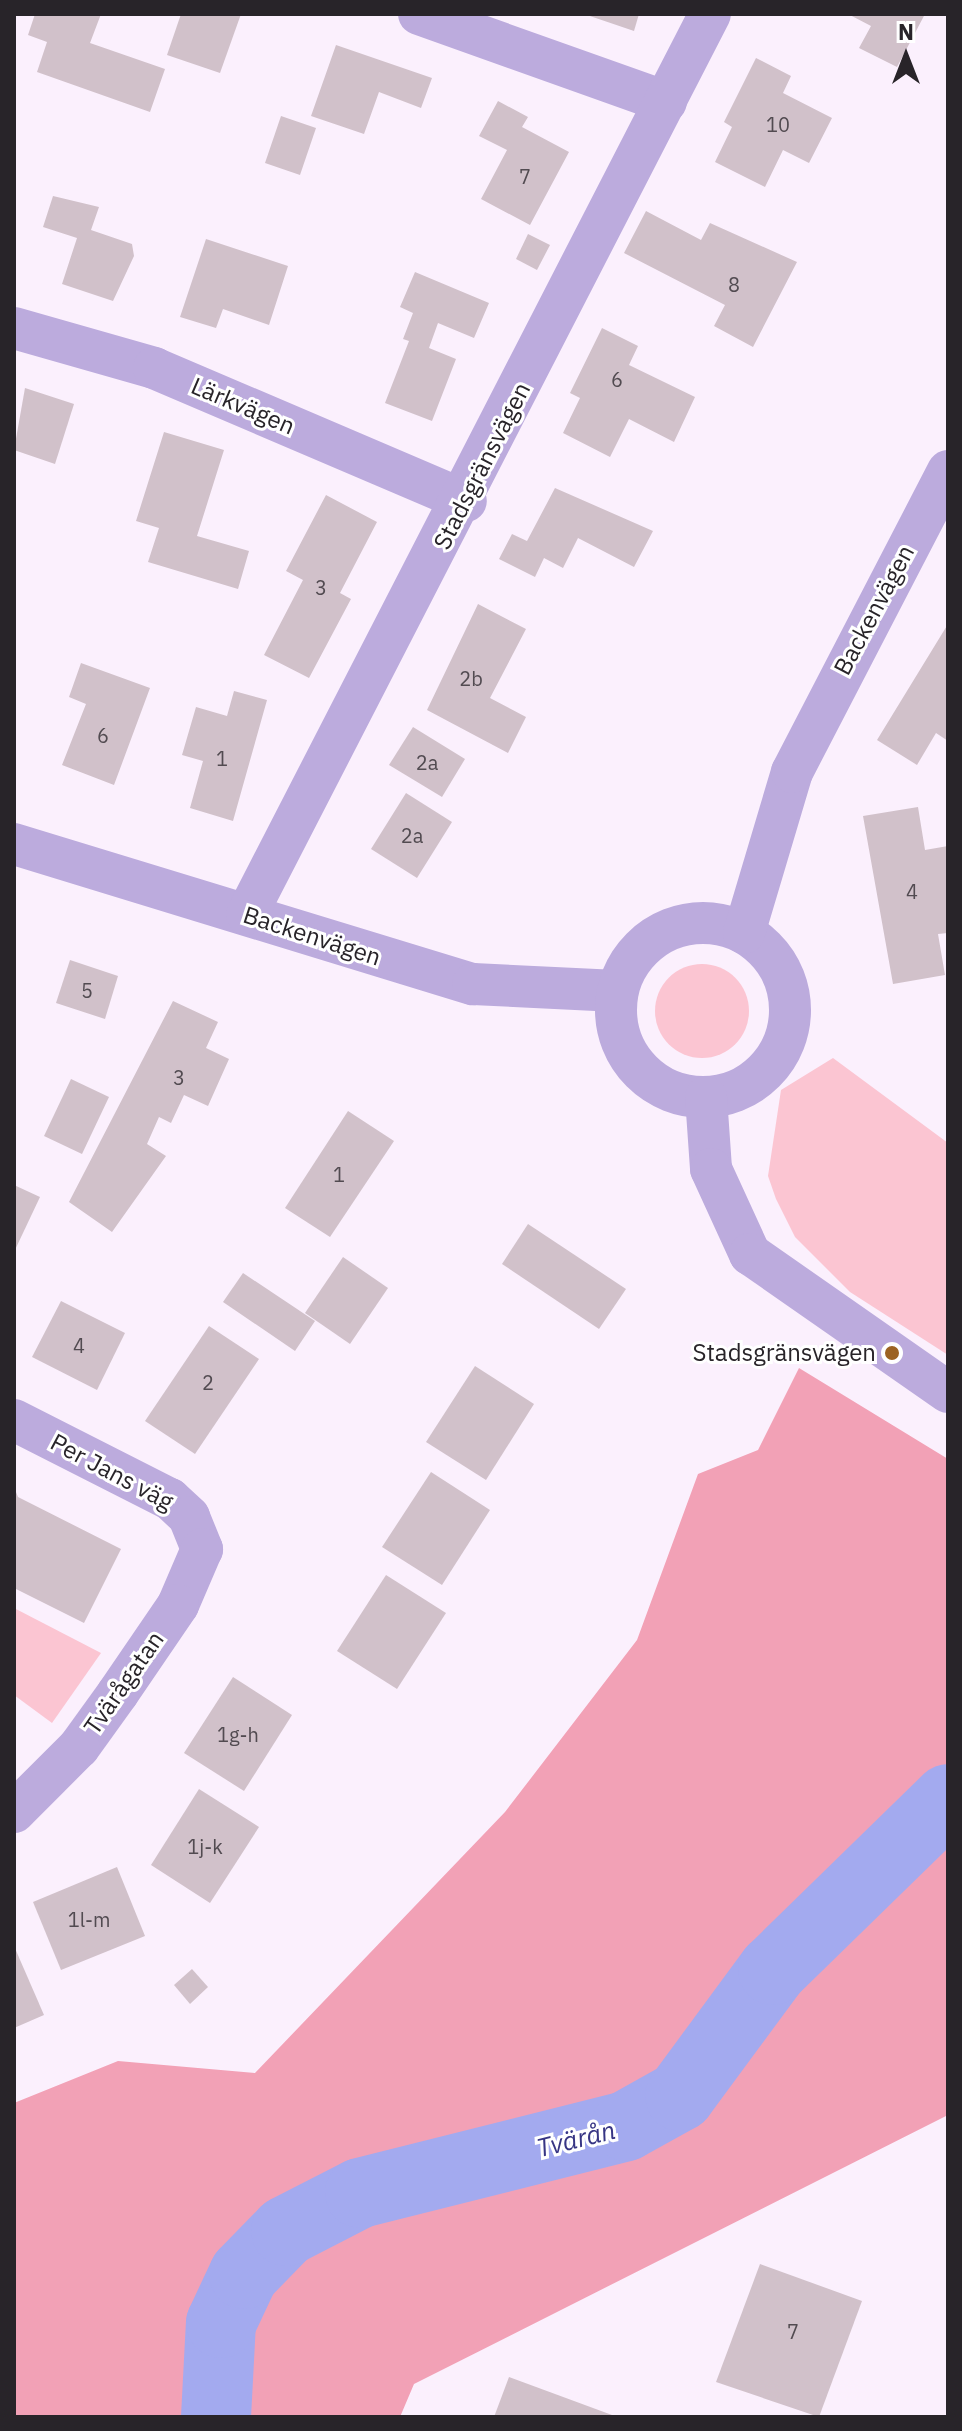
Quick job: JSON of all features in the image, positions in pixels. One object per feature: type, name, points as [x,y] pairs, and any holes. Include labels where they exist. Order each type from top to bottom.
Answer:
[{"type":"street","points":[[419,14],[666,102]]},
{"type":"street","name":"Stadsgränsvägen","points":[[247,914],[466,501],[710,14]]},
{"type":"street","name":"Lärkvägen","points":[[14,328],[154,368],[466,501]]},
{"type":"street","name":"Backenvägen","points":[[744,933],[792,772],[944,488]]},
{"type":"street","name":"Backenvägen","points":[[14,844],[473,984],[617,991]]},
{"type":"street","points":[[720,923],[744,933],[780,968],[789,1029],[772,1065],[753,1081],[730,1095],[685,1096],[634,1061],[616,1019],[617,991],[643,947],[664,932],[720,923]]},
{"type":"street","points":[[706,1097],[711,1169],[750,1254],[948,1392]]},
{"type":"street","name":"Per Jans väg","points":[[14,1420],[170,1499],[199,1535]]},
{"type":"street","name":"Tvärågatan","points":[[14,1812],[79,1747],[157,1638],[201,1563],[199,1535]]},
{"type":"shaded area","points":[[702,964],[720,967],[735,978],[746,993],[749,1011],[746,1029],[735,1044],[720,1055],[702,1058],[684,1055],[669,1044],[658,1029],[655,1011],[658,993],[669,978],[684,967]]},
{"type":"shaded area","points":[[833,1058],[948,1143],[948,1355],[850,1292],[795,1237],[776,1199],[768,1176],[781,1090]]},
{"type":"shaded area","points":[[799,1368],[948,1459],[948,2115],[414,2384],[400,2417],[14,2417],[14,2103],[118,2061],[255,2073],[505,1812],[637,1640],[698,1474],[758,1450]]},
{"type":"shaded area","points":[[14,1608],[101,1653],[52,1723],[14,1695]]},
{"type":"building","points":[[35,14],[101,14],[90,43],[165,69],[150,112],[37,72],[47,42],[28,35]]},
{"type":"building","points":[[181,14],[241,14],[220,73],[167,55]]},
{"type":"building","points":[[584,14],[639,14],[634,31]]},
{"type":"building","points":[[848,14],[925,14],[897,67],[859,48],[871,26]]},
{"type":"building","points":[[336,45],[432,78],[421,108],[379,92],[364,134],[311,116]]},
{"type":"building","points":[[756,58],[791,76],[783,93],[832,118],[809,163],[783,150],[765,187],[715,162],[732,127],[724,122]]},
{"type":"building","points":[[498,101],[528,117],[522,127],[569,152],[530,225],[481,199],[507,150],[479,136]]},
{"type":"building","points":[[281,116],[316,128],[300,175],[265,163]]},
{"type":"building","points":[[53,196],[99,207],[91,230],[132,244],[134,256],[113,301],[62,284],[77,238],[43,227]]},
{"type":"building","points":[[646,211],[701,240],[710,223],[797,262],[753,347],[714,326],[725,305],[624,253]]},
{"type":"building","points":[[528,234],[550,245],[537,270],[516,259]]},
{"type":"building","points":[[206,239],[288,266],[269,325],[223,309],[216,328],[180,317]]},
{"type":"building","points":[[415,272],[489,303],[474,338],[438,323],[429,348],[456,359],[432,421],[385,403],[409,341],[403,339],[413,313],[400,307]]},
{"type":"building","points":[[602,328],[638,346],[629,365],[695,397],[674,442],[629,419],[610,457],[563,433],[580,398],[570,393]]},
{"type":"building","points":[[25,388],[74,404],[55,464],[14,450]]},
{"type":"building","points":[[164,432],[224,450],[197,536],[249,551],[238,589],[148,562],[159,528],[136,521]]},
{"type":"building","points":[[555,488],[653,531],[634,567],[578,538],[563,568],[544,558],[535,577],[499,559],[512,534],[527,541]]},
{"type":"building","points":[[326,495],[377,522],[340,593],[351,599],[309,678],[264,655],[303,580],[286,571]]},
{"type":"building","points":[[478,604],[526,629],[490,698],[526,717],[508,753],[427,710]]},
{"type":"building","points":[[948,624],[948,741],[936,733],[917,765],[877,740]]},
{"type":"building","points":[[81,663],[150,688],[114,785],[62,765],[86,704],[69,697]]},
{"type":"building","points":[[234,691],[267,700],[233,821],[190,808],[203,761],[182,755],[196,707],[227,716]]},
{"type":"building","points":[[413,727],[465,759],[442,797],[389,765]]},
{"type":"building","points":[[406,793],[452,822],[417,878],[371,849]]},
{"type":"building","points":[[918,807],[925,850],[948,846],[948,933],[938,934],[945,975],[893,984],[863,816]]},
{"type":"building","points":[[70,960],[118,976],[105,1019],[56,1003]]},
{"type":"building","points":[[173,1001],[218,1022],[206,1048],[229,1059],[208,1106],[184,1095],[171,1123],[159,1117],[147,1144],[166,1156],[112,1232],[69,1202]]},
{"type":"building","points":[[71,1079],[109,1097],[82,1154],[44,1136]]},
{"type":"building","points":[[348,1111],[394,1141],[330,1237],[285,1208]]},
{"type":"building","points":[[14,1185],[40,1197],[14,1252]]},
{"type":"building","points":[[528,1224],[626,1289],[599,1329],[502,1264]]},
{"type":"building","points":[[343,1257],[388,1288],[350,1344],[305,1313]]},
{"type":"building","points":[[243,1273],[315,1321],[295,1351],[223,1302]]},
{"type":"building","points":[[61,1301],[125,1333],[97,1390],[32,1357]]},
{"type":"building","points":[[209,1326],[259,1359],[195,1454],[145,1421]]},
{"type":"building","points":[[475,1366],[534,1404],[486,1480],[426,1442]]},
{"type":"building","points":[[431,1472],[490,1510],[442,1585],[382,1547]]},
{"type":"building","points":[[14,1487],[18,1497],[121,1549],[84,1623],[14,1588]]},
{"type":"building","points":[[386,1575],[446,1613],[397,1689],[337,1651]]},
{"type":"building","points":[[233,1677],[292,1715],[244,1791],[184,1753]]},
{"type":"building","points":[[199,1789],[259,1827],[210,1903],[151,1865]]},
{"type":"building","points":[[117,1867],[145,1936],[61,1970],[33,1902]]},
{"type":"building","points":[[14,1946],[44,2015],[14,2028]]},
{"type":"building","points":[[192,1969],[208,1987],[190,2004],[174,1985]]},
{"type":"building","points":[[760,2264],[862,2301],[819,2417],[716,2382]]},
{"type":"building","points":[[509,2377],[612,2415],[494,2417]]},
{"type":"waterway","name":"Tvärån","points":[[216,2417],[221,2323],[244,2274],[286,2231],[360,2193],[626,2126],[680,2096],[773,1970],[948,1799]]},
{"type":"place","name":"Stadsgränsvägen","points":[[892,1353]]}]
